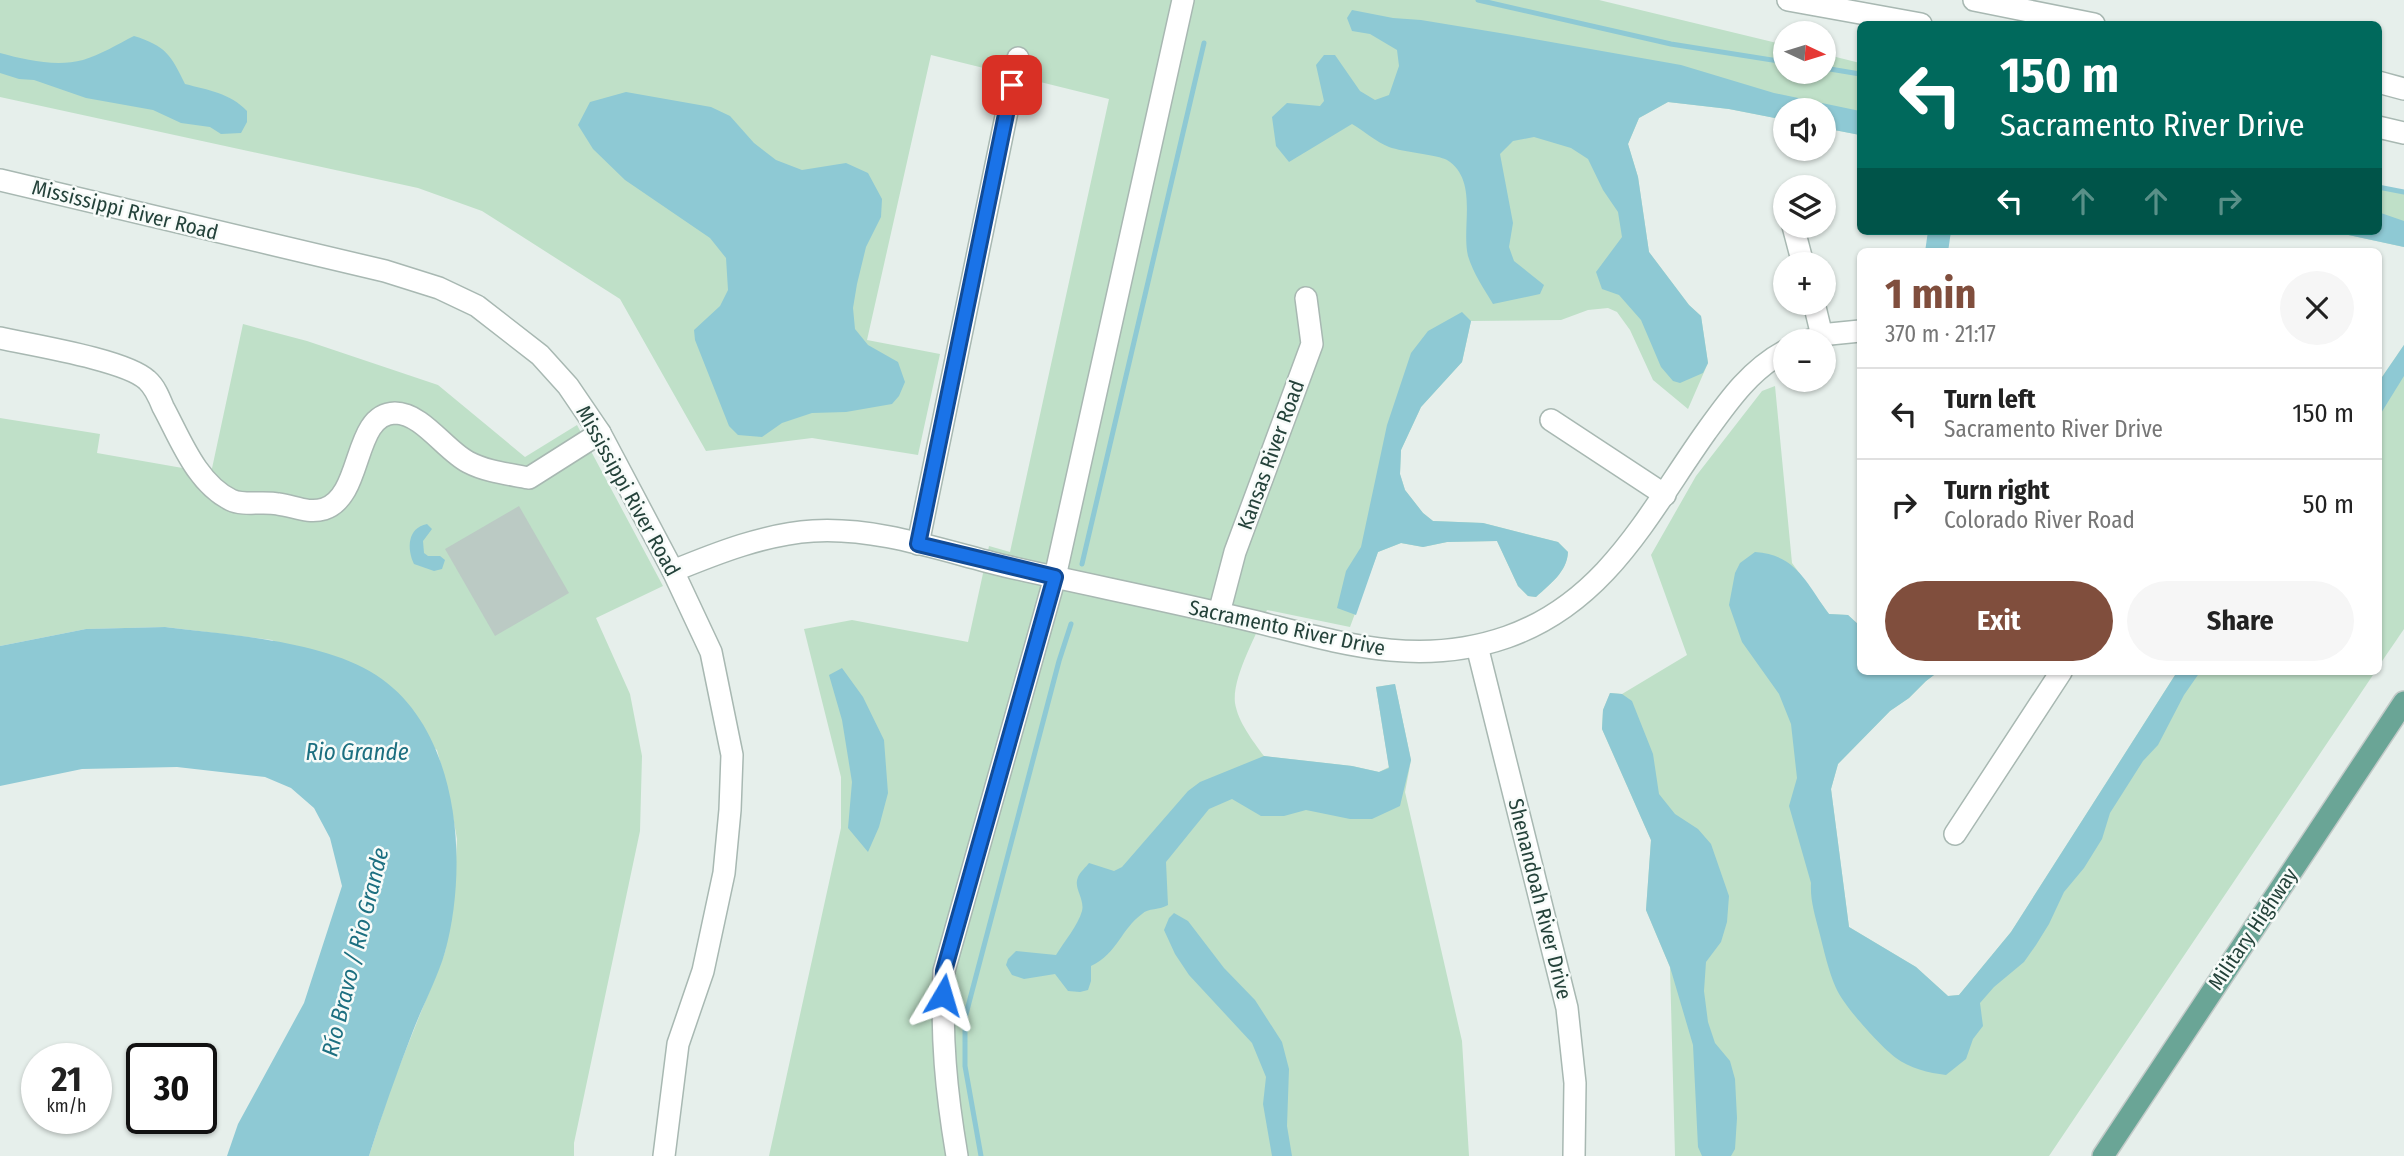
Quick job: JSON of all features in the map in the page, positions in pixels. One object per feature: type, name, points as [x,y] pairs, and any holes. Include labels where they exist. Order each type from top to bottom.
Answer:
[{"type":"main road","name":"Military Highway","points":[[2103,1156],[2404,702]]},
{"type":"street","points":[[957,1156],[946,1086],[942,1020],[944,971],[1055,577],[1183,0]]},
{"type":"street","points":[[1788,0],[1904,21]]},
{"type":"street","points":[[1975,0],[2079,21]]},
{"type":"street","points":[[918,544],[1018,58]]},
{"type":"street","points":[[2382,83],[2404,89]]},
{"type":"street","points":[[2382,128],[2404,133]]},
{"type":"street","name":"Mississippi River Road","points":[[0,180],[243,239],[294,248],[439,288],[477,306],[540,355],[568,386],[600,433],[673,571],[711,652],[732,755],[724,873],[703,971],[678,1044],[664,1156]]},
{"type":"street","name":"Kansas River Road","points":[[1219,613],[1235,552],[1312,344],[1306,298]]},
{"type":"street","points":[[1836,335],[1857,332]]},
{"type":"street","points":[[0,338],[85,357],[138,373],[153,387],[195,466],[212,486],[232,500],[273,503],[311,511],[325,509],[345,493],[360,449],[374,421],[392,413],[404,414],[426,427],[453,453],[468,462],[486,469],[529,478],[600,433]]},
{"type":"street","name":"Sacramento River Drive","points":[[673,571],[701,559],[789,533],[863,533],[1219,613],[1359,648],[1412,653],[1446,652],[1509,636],[1545,620],[1596,582],[1632,542],[1733,394],[1773,359]]},
{"type":"street","points":[[1551,420],[1665,495]]},
{"type":"street","name":"Shenandoah River Drive","points":[[1477,646],[1567,1008],[1575,1083],[1574,1156]]},
{"type":"street","points":[[1955,834],[2059,675]]},
{"type":"green space","points":[[0,0],[1599,0],[1773,42],[1773,84],[1836,84],[1836,57],[1857,62],[1857,134],[1836,130],[1836,98],[1773,98],[1773,118],[1668,102],[1639,118],[1628,144],[1638,177],[1649,252],[1689,305],[1701,316],[1708,363],[1688,409],[1653,380],[1630,330],[1617,312],[1608,308],[1588,310],[1561,320],[1471,321],[1462,362],[1421,407],[1401,450],[1400,474],[1405,490],[1433,521],[1483,523],[1558,542],[1568,552],[1567,559],[1565,566],[1552,582],[1536,597],[1528,596],[1518,586],[1497,541],[1447,542],[1423,547],[1401,543],[1378,552],[1350,627],[1267,610],[1241,668],[1235,703],[1246,731],[1264,756],[1352,766],[1379,772],[1389,767],[1376,687],[1395,684],[1411,760],[1405,792],[1462,1041],[1469,1156],[769,1156],[841,828],[841,777],[804,629],[852,620],[968,642],[989,546],[1010,552],[1109,99],[931,55],[867,340],[940,354],[918,455],[812,438],[706,451],[620,299],[482,211],[418,188],[0,97]]},
{"type":"green space","points":[[2382,188],[2404,193],[2404,247],[2348,235],[2382,235]]},
{"type":"green space","points":[[243,324],[307,341],[438,385],[525,457],[577,425],[663,586],[596,618],[630,694],[642,756],[640,831],[574,1143],[574,1156],[369,1156],[391,1087],[445,952],[454,895],[457,839],[437,750],[272,640],[165,627],[86,629],[0,646],[0,418],[100,434],[97,453],[211,473]]},
{"type":"green space","points":[[2404,345],[2404,629],[2382,661],[2382,377]]},
{"type":"green space","points":[[1773,387],[1792,563],[1829,614],[1848,615],[1857,623],[1857,675],[1934,675],[1890,711],[1838,764],[1831,789],[1849,927],[1916,967],[1948,996],[1959,995],[2011,932],[2175,675],[2373,675],[2049,1156],[1675,1156],[1670,967],[1646,910],[1651,840],[1602,729],[1603,710],[1610,693],[1622,694],[1687,655],[1651,555],[1696,476],[1762,391]]},
{"type":"water","points":[[1352,10],[1421,20],[1681,65],[1798,98],[1773,98],[1773,118],[1668,102],[1639,118],[1628,144],[1638,177],[1649,252],[1689,305],[1701,316],[1708,363],[1703,373],[1680,383],[1673,381],[1661,367],[1641,320],[1619,295],[1602,289],[1596,272],[1622,237],[1618,212],[1603,190],[1588,159],[1571,148],[1534,137],[1513,141],[1500,154],[1513,223],[1509,247],[1514,261],[1544,285],[1540,294],[1493,304],[1468,256],[1467,205],[1463,179],[1447,160],[1389,147],[1352,124],[1289,162],[1276,146],[1272,117],[1287,103],[1320,106],[1324,101],[1316,65],[1324,55],[1335,55],[1360,91],[1375,100],[1389,95],[1399,66],[1397,50],[1370,34],[1352,31],[1347,18]]},
{"type":"water","points":[[134,36],[161,48],[176,66],[185,84],[218,93],[247,111],[247,122],[241,133],[221,134],[210,127],[181,123],[153,110],[86,98],[34,80],[0,73],[0,53],[41,62],[73,62],[96,55]]},
{"type":"water","points":[[626,92],[711,107],[730,116],[754,143],[776,160],[802,170],[846,163],[868,173],[882,199],[881,217],[866,247],[857,284],[853,308],[855,329],[868,345],[898,362],[905,382],[892,404],[846,412],[812,413],[782,423],[762,437],[738,435],[729,426],[695,340],[694,330],[720,306],[728,290],[726,258],[710,238],[625,180],[593,149],[578,125],[590,102]]},
{"type":"water","points":[[1836,106],[1857,110],[1857,134],[1836,130]]},
{"type":"water","points":[[2382,213],[2404,221],[2404,247],[2348,235],[2382,235]]},
{"type":"water","points":[[1927,235],[1950,235],[1949,248],[1926,248]]},
{"type":"water","points":[[1462,312],[1471,321],[1462,362],[1421,407],[1401,450],[1400,474],[1405,490],[1433,521],[1483,523],[1558,542],[1568,552],[1565,566],[1536,597],[1528,596],[1518,586],[1497,541],[1447,542],[1423,547],[1401,543],[1378,552],[1356,615],[1337,608],[1346,571],[1361,547],[1387,425],[1411,353],[1428,331]]},
{"type":"water","points":[[2404,345],[2404,376],[2382,412],[2382,377]]},
{"type":"water","points":[[427,524],[432,529],[423,541],[424,553],[428,556],[440,556],[445,560],[442,569],[434,571],[414,564],[410,552],[412,534],[420,526]]},
{"type":"water","points":[[1755,552],[1781,559],[1799,572],[1829,614],[1848,615],[1857,623],[1857,675],[1934,675],[1890,711],[1838,764],[1831,789],[1849,927],[1916,967],[1948,996],[1959,995],[2011,932],[2175,675],[2198,675],[2184,695],[2158,745],[2143,761],[2110,813],[2102,839],[2084,868],[2064,892],[2036,945],[2024,962],[1994,987],[1980,1003],[1983,1026],[1973,1039],[1966,1059],[1946,1075],[1920,1070],[1896,1058],[1854,1014],[1833,981],[1814,913],[1811,883],[1789,806],[1797,778],[1791,724],[1779,694],[1742,642],[1729,605],[1735,573],[1740,563]]},
{"type":"water","name":"Rio Grande","points":[[165,627],[274,641],[354,663],[376,675],[404,699],[426,729],[441,763],[451,801],[456,840],[452,917],[442,962],[401,1062],[369,1156],[227,1156],[238,1124],[304,1003],[342,886],[330,838],[314,808],[291,788],[265,777],[177,767],[82,769],[0,786],[0,646],[86,629]]},
{"type":"water","points":[[842,668],[863,697],[884,740],[888,793],[879,827],[868,852],[848,828],[852,782],[842,720],[829,675]]},
{"type":"water","points":[[1395,684],[1411,760],[1400,806],[1372,819],[1350,819],[1306,810],[1284,816],[1261,816],[1232,799],[1209,809],[1166,862],[1168,905],[1142,914],[1113,948],[1091,966],[1088,990],[1068,991],[1055,974],[1024,979],[1012,975],[1006,965],[1016,951],[1056,955],[1082,911],[1077,881],[1089,863],[1114,871],[1122,867],[1188,791],[1200,782],[1264,756],[1352,766],[1379,772],[1389,768],[1376,687]]},
{"type":"water","points":[[1610,693],[1622,694],[1632,701],[1653,754],[1659,794],[1675,814],[1698,829],[1711,844],[1729,896],[1727,922],[1721,942],[1706,962],[1704,991],[1708,1022],[1715,1043],[1730,1061],[1735,1079],[1737,1118],[1735,1149],[1731,1156],[1702,1156],[1698,1147],[1693,1045],[1670,967],[1646,910],[1651,840],[1602,729],[1603,710]]},
{"type":"water","points":[[1174,913],[1188,921],[1224,968],[1255,1000],[1282,1042],[1289,1069],[1287,1126],[1292,1156],[1272,1156],[1263,1104],[1266,1077],[1252,1043],[1189,975],[1175,954],[1164,930]]},
{"type":"building","points":[[519,506],[569,593],[495,636],[445,549]]},
{"type":"waterway","points":[[1478,0],[1671,44],[1773,60]]},
{"type":"waterway","points":[[1082,564],[1204,43]]},
{"type":"waterway","points":[[1836,70],[1857,74]]},
{"type":"waterway","points":[[2382,188],[2404,192]]},
{"type":"waterway","points":[[981,1156],[965,1066],[965,1018],[1071,624]]},
{"type":"route","points":[[943,995],[944,971],[1055,577],[918,544],[1012,85]]},
{"type":"water label","name":"Río Bravo / Rio Grande","points":[[355,952]]}]
